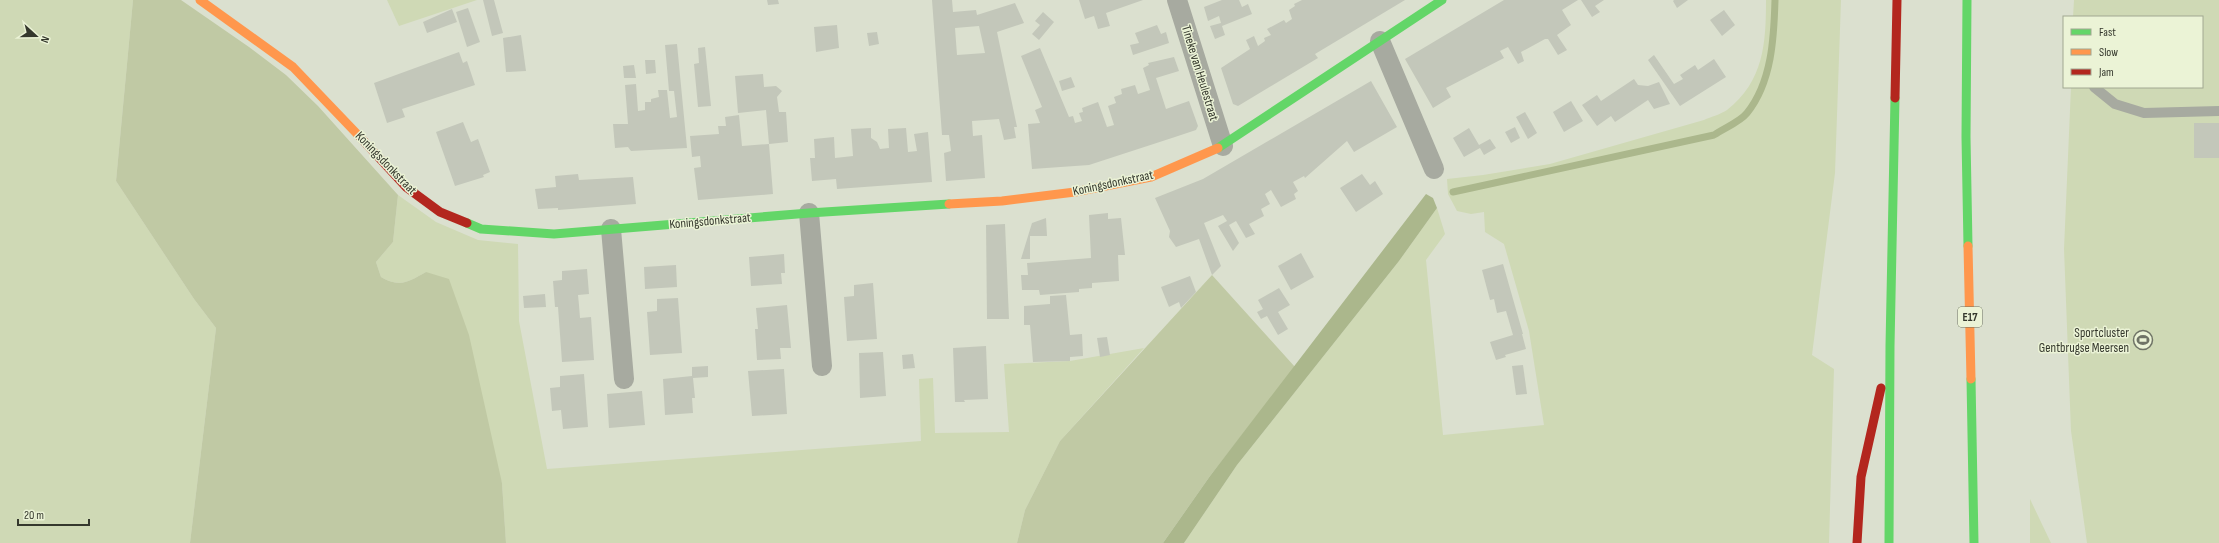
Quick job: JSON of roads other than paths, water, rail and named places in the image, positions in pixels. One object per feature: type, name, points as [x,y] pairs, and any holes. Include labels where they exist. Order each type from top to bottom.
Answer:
[{"type":"main road","name":"Koningsdonkstraat","points":[[200,0],[293,67],[325,98],[406,187],[440,212],[481,229],[554,234],[809,213],[1002,201],[1075,192],[1151,177],[1223,146],[1442,0]]},
{"type":"main road","points":[[1889,543],[1890,346],[1897,0]]},
{"type":"main road","name":"E17","points":[[1967,0],[1966,137],[1974,543]]},
{"type":"main road","points":[[1857,543],[1861,477],[1890,346]]},
{"type":"main road","points":[[1974,497],[1983,535]]},
{"type":"street","name":"Tineke van Heulestraat","points":[[1177,0],[1223,146]]},
{"type":"street","points":[[1380,41],[1434,169]]},
{"type":"street","points":[[809,213],[822,366]]},
{"type":"street","points":[[611,229],[624,380]]},
{"type":"lane","points":[[2095,88],[2115,104],[2144,112],[2219,111]]},
{"type":"waterway","points":[[1453,192],[1714,135],[1736,122],[1747,113],[1755,101],[1767,73],[1774,29],[1775,0]]},
{"type":"place","name":"Sportcluster Gentbrugse Meersen","points":[[2143,340]]}]
